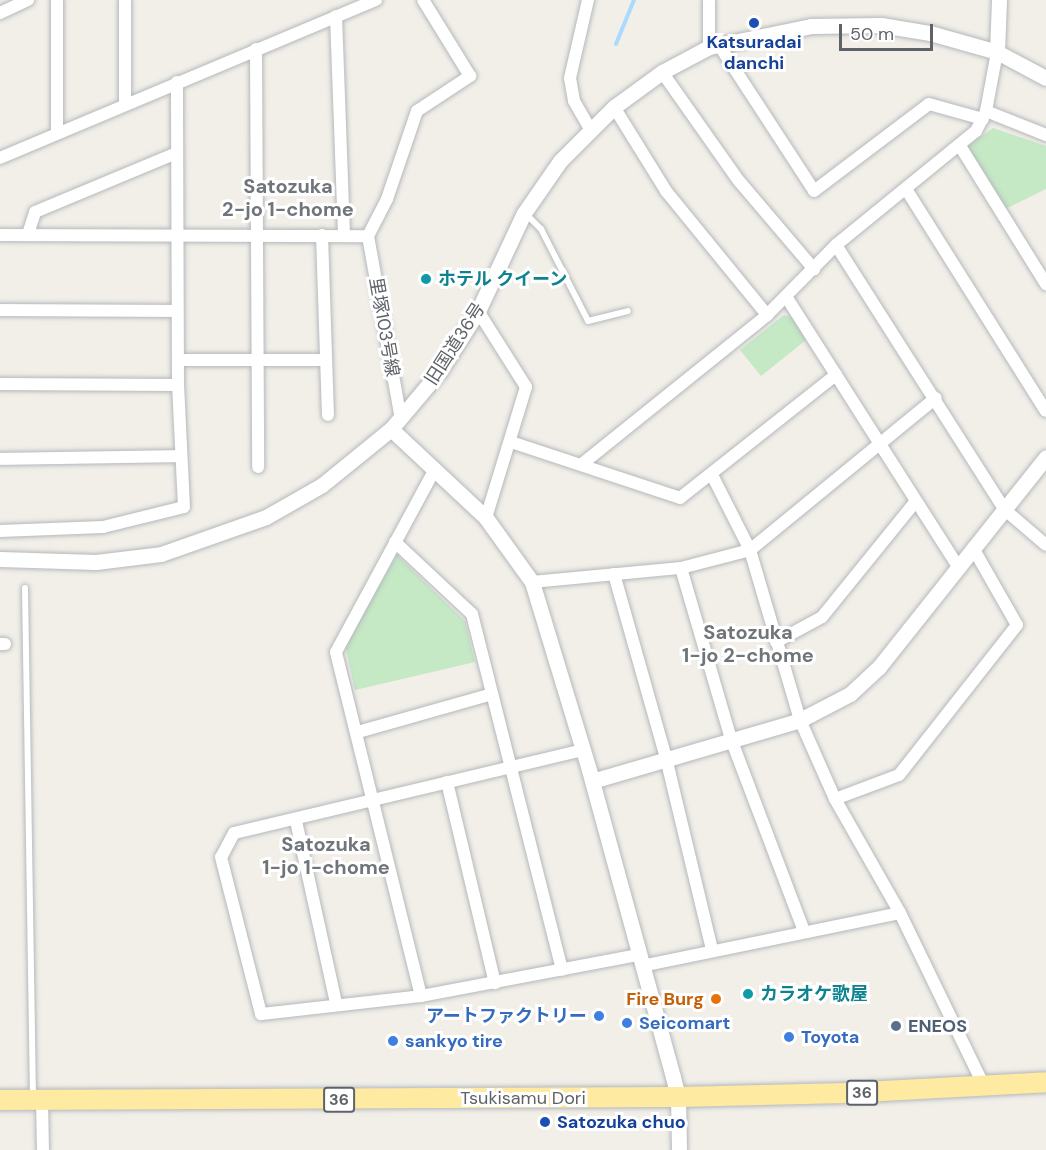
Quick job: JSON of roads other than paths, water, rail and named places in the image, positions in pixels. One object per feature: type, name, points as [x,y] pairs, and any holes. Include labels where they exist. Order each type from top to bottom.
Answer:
[{"type":"highway","name":"Tsukisamu Dori","points":[[0,1100],[678,1097],[1046,1082]]},
{"type":"street","points":[[0,13],[28,0]]},
{"type":"street","points":[[57,0],[57,133]]},
{"type":"street","points":[[125,0],[125,102]]},
{"type":"street","points":[[0,158],[125,102],[376,0]]},
{"type":"street","points":[[0,235],[344,234],[368,236],[387,199],[417,111],[470,76],[423,0]]},
{"type":"street","points":[[588,0],[570,78],[574,101],[590,129]]},
{"type":"street","points":[[709,0],[714,46],[814,191],[929,104],[985,115],[1046,135]]},
{"type":"street","points":[[582,464],[767,315],[787,298],[836,245],[960,147],[985,115],[997,52],[999,0]]},
{"type":"street","points":[[336,16],[344,234]]},
{"type":"street","name":"旧国道36号","points":[[0,558],[114,561],[161,554],[213,538],[266,517],[322,485],[396,424],[445,364],[478,311],[524,213],[560,161],[614,107],[662,72],[714,46],[811,26],[859,24],[930,33],[997,52],[1046,78]]},
{"type":"street","points":[[256,50],[259,236],[258,467]]},
{"type":"street","points":[[662,72],[739,181],[814,269]]},
{"type":"street","points":[[0,531],[103,527],[184,507],[178,385],[177,82]]},
{"type":"street","points":[[614,107],[666,191],[767,315]]},
{"type":"street","points":[[960,147],[1046,284]]},
{"type":"street","points":[[28,234],[35,212],[177,153]]},
{"type":"street","points":[[906,189],[1046,411]]},
{"type":"street","points":[[322,235],[328,415]]},
{"type":"street","name":"里塚103号線","points":[[368,236],[396,424]]},
{"type":"street","points":[[836,245],[936,398],[1004,509],[1046,545]]},
{"type":"street","points":[[787,298],[915,502],[958,566]]},
{"type":"street","points":[[0,310],[177,310]]},
{"type":"street","points":[[478,311],[526,387],[486,518]]},
{"type":"street","points":[[178,360],[325,360]]},
{"type":"street","points":[[511,442],[680,498],[836,375]]},
{"type":"street","points":[[0,384],[178,385]]},
{"type":"street","points":[[532,582],[681,568],[750,550],[936,398]]},
{"type":"street","points":[[396,424],[435,469],[486,518],[532,582],[583,750],[678,1097],[679,1150]]},
{"type":"street","points":[[0,459],[181,456]]},
{"type":"street","points":[[592,782],[666,758],[800,720],[850,694],[879,667],[1046,457]]},
{"type":"street","points":[[421,996],[358,732],[336,652],[435,469]]},
{"type":"street","points":[[712,475],[750,550],[800,720],[835,799],[900,913],[984,1086]]},
{"type":"street","points":[[776,642],[822,617],[915,502]]},
{"type":"street","points":[[395,542],[472,614],[562,970]]},
{"type":"street","points":[[835,799],[899,775],[1017,625],[973,548]]},
{"type":"street","points":[[681,568],[731,739],[804,931]]},
{"type":"street","points":[[614,574],[666,758],[712,949]]},
{"type":"street","points":[[358,732],[492,694]]},
{"type":"street","points":[[583,750],[296,821],[234,833],[221,857],[261,1014],[336,1003],[421,996],[562,970],[640,961],[712,949],[900,913]]},
{"type":"street","points":[[447,782],[495,983]]},
{"type":"street","points":[[296,821],[336,1003]]},
{"type":"street","points":[[37,1099],[43,1150]]},
{"type":"lane","points":[[524,213],[541,229],[588,321],[627,311]]},
{"type":"lane","points":[[25,588],[37,1099]]},
{"type":"waterway","points":[[616,44],[634,0]]},
{"type":"place","name":"Katsuradai danchi","points":[[754,23]]},
{"type":"place","name":"ホテル クイーン","points":[[426,279]]},
{"type":"place","name":"カラオケ歌屋","points":[[748,994]]},
{"type":"place","name":"Fire Burg","points":[[716,999]]},
{"type":"place","name":"アートファクトリー","points":[[599,1016]]},
{"type":"place","name":"Seicomart","points":[[627,1023]]},
{"type":"place","name":"ENEOS","points":[[896,1026]]},
{"type":"place","name":"Toyota","points":[[789,1037]]},
{"type":"place","name":"sankyo tire","points":[[393,1041]]},
{"type":"place","name":"Satozuka chuo","points":[[545,1122]]},
{"type":"district","name":"Satozuka 2-jo 1-chome","points":[[288,198]]},
{"type":"district","name":"Satozuka 1-jo 2-chome","points":[[748,644]]},
{"type":"district","name":"Satozuka 1-jo 1-chome","points":[[326,856]]}]
